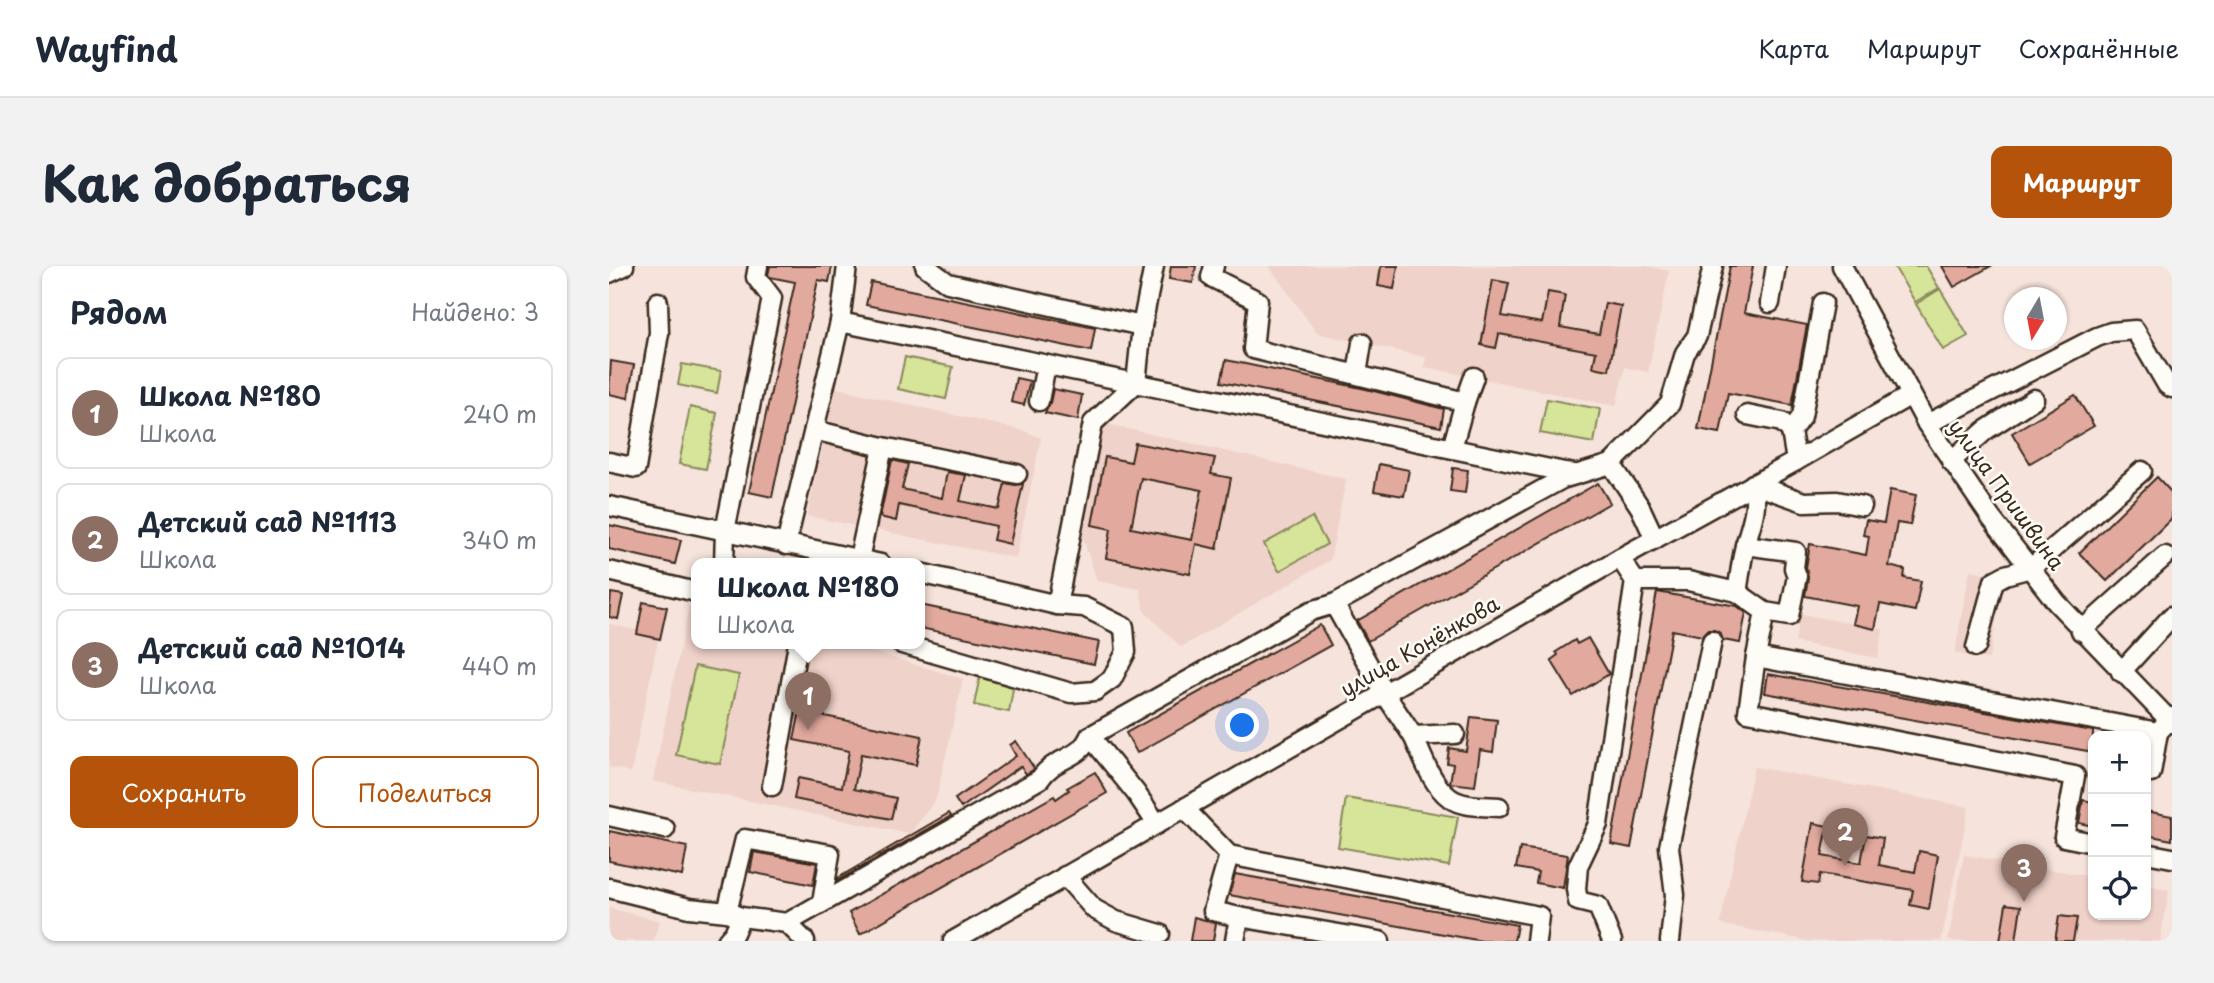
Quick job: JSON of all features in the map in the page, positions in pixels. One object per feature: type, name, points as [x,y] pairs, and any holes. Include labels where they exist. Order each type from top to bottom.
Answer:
[{"type":"street","points":[[609,273],[624,266]]},
{"type":"street","points":[[724,558],[725,531],[772,298],[756,276],[758,266]]},
{"type":"street","points":[[786,545],[840,322],[847,266]]},
{"type":"street","points":[[925,266],[948,283],[1142,326]]},
{"type":"street","points":[[1056,605],[1093,423],[1136,383],[1142,326],[1154,266]]},
{"type":"street","points":[[1214,266],[1211,277],[1258,301],[1253,349],[1465,402]]},
{"type":"street","points":[[787,923],[1040,779],[1047,768],[1084,748],[1090,736],[1311,611],[1334,604],[1562,479],[1611,464],[1670,404],[1685,353],[1697,336],[1713,266]]},
{"type":"street","points":[[1770,303],[1776,266]]},
{"type":"street","name":"улица Пришвина","points":[[1842,266],[1910,395],[1951,461],[2057,603],[2168,723]]},
{"type":"street","points":[[609,462],[636,468],[659,333],[658,302]]},
{"type":"street","points":[[1791,431],[1802,416],[1822,303]]},
{"type":"street","points":[[840,322],[1574,475]]},
{"type":"street","points":[[1927,424],[1984,396],[2040,360],[2111,332],[2135,330],[2167,385],[2172,388]]},
{"type":"street","points":[[1357,374],[1362,343]]},
{"type":"street","points":[[1039,401],[1046,365]]},
{"type":"street","points":[[1451,448],[1474,377]]},
{"type":"street","name":"улица Конёнкова","points":[[953,941],[1620,558],[1910,395]]},
{"type":"street","points":[[1951,461],[1986,430],[2034,399]]},
{"type":"street","points":[[1747,415],[1782,422],[1791,431],[1796,461]]},
{"type":"street","points":[[814,429],[883,447],[1017,474]]},
{"type":"street","points":[[859,558],[883,447]]},
{"type":"street","points":[[1611,464],[1640,508],[1655,539]]},
{"type":"street","points":[[1976,648],[1994,581],[2031,568],[2142,471]]},
{"type":"street","points":[[1753,484],[1804,502],[1837,501],[1862,506]]},
{"type":"street","points":[[1737,592],[1745,545],[1757,500],[1753,484]]},
{"type":"street","points":[[609,506],[854,558]]},
{"type":"street","points":[[1635,581],[1688,581],[1737,592],[1765,612],[1789,616],[1797,576],[1794,568],[1796,552],[1745,545]]},
{"type":"street","points":[[2081,631],[2165,556]]},
{"type":"street","points":[[1612,941],[1598,906],[1579,901],[1576,889],[1578,866],[1598,824],[1635,581],[1620,558]]},
{"type":"street","points":[[609,571],[691,591]]},
{"type":"street","points":[[918,649],[1071,693],[1095,691],[1112,678],[1126,652],[1124,627],[1084,607],[1056,605],[925,574]]},
{"type":"street","points":[[1334,604],[1385,694],[1413,736],[1433,780],[1451,799],[1499,807]]},
{"type":"street","points":[[1765,612],[1748,712],[2074,776],[2064,837],[2088,842]]},
{"type":"street","points":[[2121,672],[2172,616]]},
{"type":"street","points":[[1670,941],[1675,895],[1669,847],[1712,641]]},
{"type":"street","points":[[772,786],[797,649]]},
{"type":"street","points":[[1756,657],[2168,723],[2151,773]]},
{"type":"street","points":[[1413,736],[1455,734]]},
{"type":"street","points":[[1090,736],[1157,824]]},
{"type":"street","points":[[1184,808],[1229,855],[1539,916],[1536,941]]},
{"type":"street","points":[[609,816],[665,828]]},
{"type":"street","points":[[727,941],[734,933],[745,839],[830,853],[823,903]]},
{"type":"street","points":[[2151,854],[2172,858]]},
{"type":"street","points":[[1229,855],[1213,911],[1380,941]]},
{"type":"street","points":[[1065,876],[1094,909],[1116,921],[1170,939]]},
{"type":"street","points":[[609,888],[689,908],[787,923],[805,941]]},
{"type":"street","points":[[1235,941],[1239,917]]},
{"type":"shaded area","points":[[1269,266],[1647,266],[1669,271],[1648,372],[1625,367],[1616,406],[1424,367],[1426,357],[1317,333]]},
{"type":"shaded area","points":[[836,388],[1024,431],[1041,438],[1016,558],[807,516]]},
{"type":"shaded area","points":[[1102,423],[1346,479],[1330,560],[1181,647],[1144,611],[1140,589],[1097,581],[1081,532]]},
{"type":"shaded area","points":[[1970,570],[2004,576],[1989,659],[1955,653]]},
{"type":"shaded area","points":[[689,606],[691,649],[864,649],[963,679],[936,799],[910,834],[653,781]]},
{"type":"shaded area","points":[[1800,614],[1883,629],[1878,658],[1795,642]]},
{"type":"shaded area","points":[[609,624],[659,635],[631,772],[609,767]]},
{"type":"shaded area","points":[[1754,767],[1969,807],[1941,941],[1809,941],[1720,924]]},
{"type":"shaded area","points":[[1964,855],[2088,876],[2088,920],[2151,920],[2151,887],[2169,890],[2160,941],[1948,941]]},
{"type":"shaded area","points":[[609,908],[660,921],[653,941],[609,941]]},
{"type":"green space","points":[[1894,266],[1926,266],[1939,288],[1915,302]]},
{"type":"green space","points":[[1940,289],[1968,336],[1943,350],[1916,304]]},
{"type":"green space","points":[[905,357],[953,367],[946,399],[898,389]]},
{"type":"green space","points":[[682,364],[721,371],[717,393],[678,385]]},
{"type":"green space","points":[[1547,399],[1600,409],[1594,443],[1540,433]]},
{"type":"green space","points":[[690,407],[717,413],[706,469],[679,464]]},
{"type":"green space","points":[[1312,517],[1327,544],[1279,571],[1264,544]]},
{"type":"green space","points":[[695,666],[739,675],[720,764],[676,755]]},
{"type":"green space","points":[[980,676],[1014,683],[1009,712],[974,705]]},
{"type":"green space","points":[[1346,798],[1458,817],[1449,866],[1338,847]]},
{"type":"building","points":[[770,266],[832,266],[829,282],[818,280],[772,497],[749,492],[795,282],[770,277]]},
{"type":"building","points":[[1171,266],[1196,266],[1193,283],[1169,279]]},
{"type":"building","points":[[1381,266],[1398,266],[1394,289],[1378,286]]},
{"type":"building","points":[[1730,266],[1753,266],[1744,313],[1807,325],[1792,405],[1728,393],[1720,433],[1698,429]]},
{"type":"building","points":[[1942,266],[1991,266],[1954,287]]},
{"type":"building","points":[[1493,280],[1509,283],[1502,316],[1542,323],[1548,292],[1565,295],[1560,327],[1599,334],[1605,303],[1621,306],[1609,370],[1593,367],[1596,352],[1499,334],[1496,348],[1481,345]]},
{"type":"building","points":[[871,282],[1095,328],[1091,351],[866,305]]},
{"type":"building","points":[[1226,360],[1366,389],[1444,409],[1441,427],[1221,382]]},
{"type":"building","points":[[611,361],[634,365],[628,398],[609,394]]},
{"type":"building","points":[[1016,378],[1030,381],[1024,405],[1011,402]]},
{"type":"building","points":[[1053,389],[1082,395],[1078,420],[1045,413]]},
{"type":"building","points":[[2075,395],[2094,426],[2030,463],[2012,433]]},
{"type":"building","points":[[1135,443],[1215,458],[1211,474],[1231,478],[1217,549],[1196,544],[1190,574],[1106,558],[1111,529],[1092,525],[1105,457],[1131,462]],"holes":[[[1141,478],[1202,490],[1192,540],[1131,528]]]},
{"type":"building","points":[[892,460],[908,464],[902,489],[942,498],[947,472],[966,475],[960,501],[999,509],[1005,483],[1023,484],[1010,544],[993,540],[996,526],[899,505],[896,521],[880,517]]},
{"type":"building","points":[[1379,464],[1409,470],[1404,496],[1374,491]]},
{"type":"building","points":[[1453,468],[1468,470],[1465,493],[1450,491]]},
{"type":"building","points":[[2157,477],[2172,493],[2172,518],[2107,581],[2079,553]]},
{"type":"building","points":[[1598,483],[1610,503],[1368,641],[1357,621]]},
{"type":"building","points":[[1890,490],[1916,495],[1910,525],[1897,523],[1889,566],[1905,570],[1904,578],[1921,581],[1915,611],[1880,604],[1875,629],[1853,624],[1857,606],[1805,596],[1808,578],[1806,567],[1810,544],[1866,555],[1869,536],[1863,535],[1866,520],[1884,523]]},
{"type":"building","points":[[609,525],[681,540],[675,564],[609,549]]},
{"type":"building","points":[[1657,592],[1737,606],[1746,613],[1740,643],[1723,640],[1720,633],[1714,630],[1708,630],[1702,636],[1672,630],[1631,848],[1611,844]]},
{"type":"building","points":[[611,593],[623,595],[618,619],[609,617]]},
{"type":"building","points":[[643,602],[667,607],[660,639],[637,634]]},
{"type":"building","points":[[925,606],[1099,642],[1094,664],[925,629]]},
{"type":"building","points":[[1320,625],[1331,645],[1137,753],[1126,733]]},
{"type":"building","points":[[1588,638],[1609,674],[1573,696],[1551,660],[1558,655],[1556,652],[1575,640],[1577,644]]},
{"type":"building","points":[[1768,674],[2093,731],[2088,731],[2088,751],[1765,693]]},
{"type":"building","points":[[800,711],[922,736],[916,765],[861,754],[854,789],[896,798],[891,819],[794,799],[798,778],[842,787],[849,751],[794,740]]},
{"type":"building","points":[[1471,717],[1497,720],[1493,752],[1480,750],[1475,786],[1450,783],[1453,764],[1447,763],[1449,748],[1466,751]]},
{"type":"building","points":[[1016,741],[1033,770],[1026,774],[1021,766],[961,808],[955,799],[1016,756],[1010,745]]},
{"type":"building","points":[[1095,772],[1107,793],[860,934],[849,913],[1054,796],[1056,799],[1069,790],[1067,788]]},
{"type":"building","points":[[2083,800],[2088,801],[2088,825],[2079,823]]},
{"type":"building","points":[[2151,812],[2172,816],[2172,840],[2151,836]]},
{"type":"building","points":[[949,813],[951,816],[837,881],[838,878]]},
{"type":"building","points":[[1813,823],[1828,826],[1822,856],[1861,863],[1866,835],[1883,838],[1879,865],[1915,872],[1919,851],[1938,855],[1929,909],[1910,905],[1913,890],[1820,874],[1818,884],[1802,882]]},
{"type":"building","points":[[609,831],[687,847],[682,876],[609,861]]},
{"type":"building","points":[[1520,848],[1568,855],[1563,888],[1536,883],[1538,872],[1516,868]]},
{"type":"building","points":[[754,852],[817,863],[813,885],[750,872]]},
{"type":"building","points":[[1235,874],[1517,925],[1514,941],[1482,941],[1229,895]]},
{"type":"building","points":[[2006,904],[2021,906],[2016,941],[2000,941]]},
{"type":"building","points":[[2059,916],[2077,918],[2073,941],[2055,941]]},
{"type":"building","points":[[1194,917],[1216,923],[1213,941],[1190,941]]},
{"type":"place","name":"Школа №180","points":[[808,730]]},
{"type":"place","name":"Детский сад №1113","points":[[1845,866]]},
{"type":"place","name":"Детский сад №1014","points":[[2024,902]]}]
